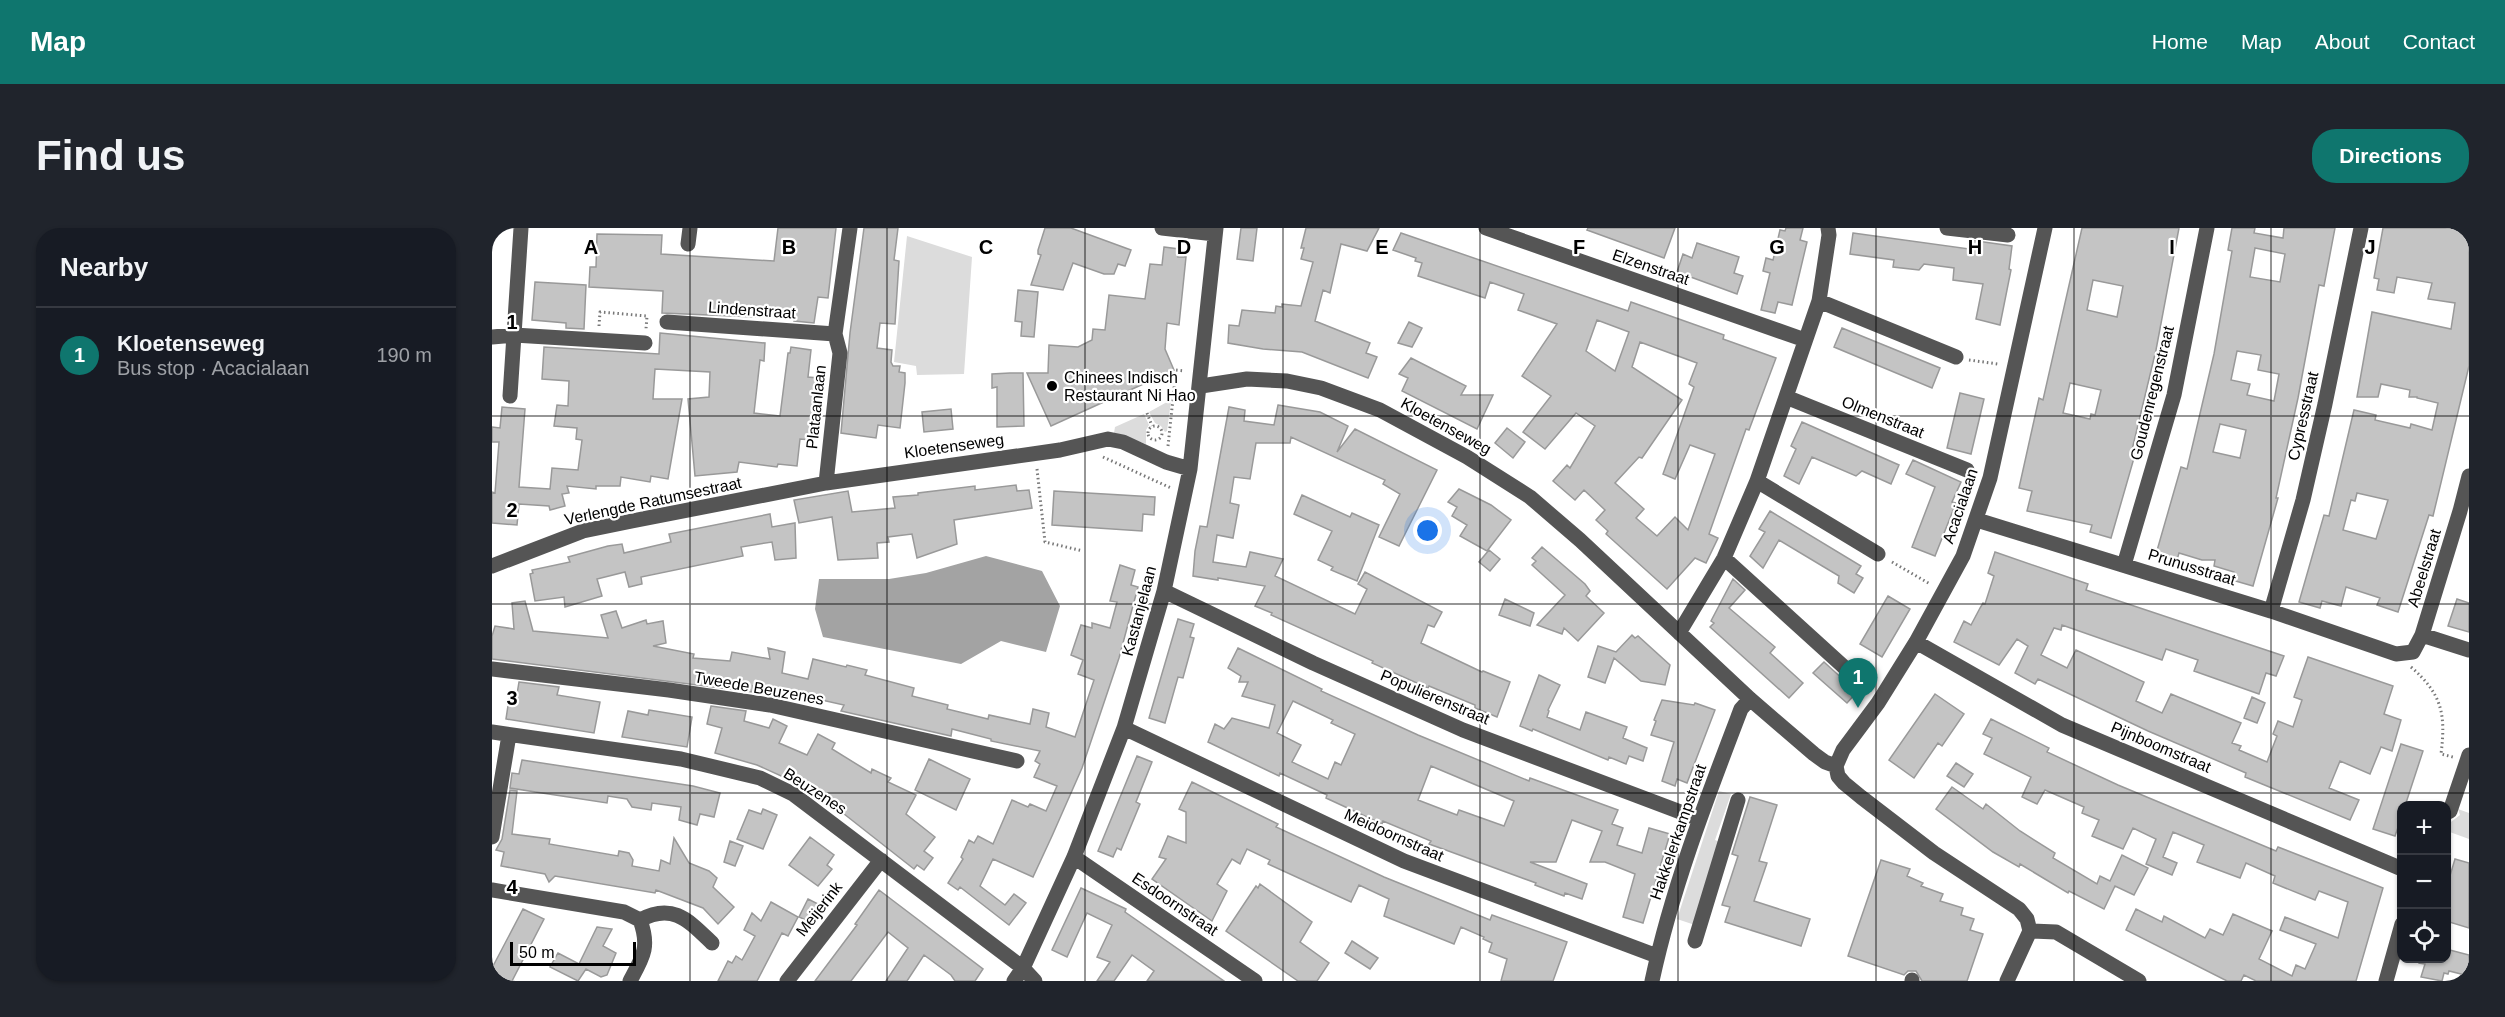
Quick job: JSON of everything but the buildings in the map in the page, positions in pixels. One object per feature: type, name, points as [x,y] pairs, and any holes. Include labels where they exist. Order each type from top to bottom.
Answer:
[{"type":"street","points":[[510,396],[521,228]]},
{"type":"street","points":[[688,244],[690,228]]},
{"type":"street","name":"Plataanlaan","points":[[826,483],[840,353],[835,334],[850,228]]},
{"type":"street","points":[[1162,228],[1216,231]]},
{"type":"street","name":"Elzenstraat","points":[[1486,228],[1805,340]]},
{"type":"street","points":[[1679,633],[1724,558],[1757,481],[1819,301],[1829,236],[1828,228]]},
{"type":"street","points":[[1947,228],[2008,235]]},
{"type":"street","name":"Acacialaan","points":[[1836,766],[1843,750],[1878,703],[1945,592],[1963,556],[1977,520],[1990,478],[2045,228]]},
{"type":"street","name":"Goudenregenstraat","points":[[2124,565],[2174,395],[2207,228]]},
{"type":"street","name":"Cypresstraat","points":[[2271,611],[2302,500],[2325,404],[2361,228]]},
{"type":"street","name":"Kastanjelaan","points":[[1018,975],[1074,856],[1124,728],[1164,591],[1190,469],[1216,231]]},
{"type":"street","points":[[1819,301],[1956,357]]},
{"type":"street","name":"Lindenstraat","points":[[667,322],[835,334]]},
{"type":"street","points":[[492,337],[514,335],[645,343]]},
{"type":"street","name":"Kloetenseweg","points":[[1201,380],[1287,381],[1321,388],[1380,410],[1467,457],[1530,497],[1580,540],[1750,699],[1814,754],[1836,766],[1838,776],[1844,783],[1934,853],[2019,909],[2027,919],[2030,930]]},
{"type":"street","name":"Olmenstraat","points":[[1786,397],[1967,470]]},
{"type":"street","name":"Kloetenseweg","points":[[826,483],[1036,460],[1108,439],[1124,442],[1166,462],[1190,469]]},
{"type":"street","name":"Abeelstraat","points":[[2422,635],[2465,512],[2469,476]]},
{"type":"street","points":[[1757,481],[1878,554]]},
{"type":"street","name":"Verlengde Ratumsestraat","points":[[492,566],[583,531],[826,483]]},
{"type":"street","name":"Prunusstraat","points":[[1977,520],[2271,611],[2396,654]]},
{"type":"street","points":[[1724,558],[1855,677]]},
{"type":"street","name":"Populierenstraat","points":[[1164,591],[1312,663],[1463,730],[1700,819]]},
{"type":"street","points":[[2396,654],[2413,652],[2422,635],[2469,650]]},
{"type":"street","name":"Pijnboomstraat","points":[[1916,642],[2061,724],[2397,867]]},
{"type":"street","name":"Tweede Beuzenes","points":[[492,669],[669,690],[770,705],[1017,761]]},
{"type":"street","name":"Hakkelerkampstraat","points":[[1652,981],[1657,956],[1700,819],[1741,710],[1750,699]]},
{"type":"street","name":"Meidoornstraat","points":[[1124,728],[1404,861],[1657,956]]},
{"type":"street","name":"Beuzenes","points":[[492,732],[681,759],[760,778],[793,794],[880,860],[1018,975],[1035,981]]},
{"type":"street","points":[[492,837],[509,735]]},
{"type":"street","points":[[2451,808],[2468,758]]},
{"type":"street","points":[[1695,940],[1738,800]]},
{"type":"street","name":"Esdoornstraat","points":[[1074,856],[1255,981]]},
{"type":"street","name":"Meijerink","points":[[787,981],[880,860]]},
{"type":"street","points":[[492,890],[624,912],[640,920],[646,937],[644,955],[630,981]]},
{"type":"street","points":[[640,920],[654,912],[683,916],[712,943]]},
{"type":"street","points":[[2007,981],[2030,930],[2056,932],[2139,981]]},
{"type":"street","points":[[2386,981],[2397,942]]},
{"type":"path","points":[[598,340],[600,312],[647,316],[645,343]]},
{"type":"path","points":[[1956,357],[2015,367]]},
{"type":"path","points":[[1166,462],[1176,370],[1201,380]]},
{"type":"path","points":[[1147,413],[1152,426]]},
{"type":"path","points":[[1152,426],[1159,427],[1162,434]]},
{"type":"path","points":[[1152,426],[1147,432],[1150,439],[1158,440],[1162,434]]},
{"type":"path","points":[[1162,434],[1169,435]]},
{"type":"path","points":[[1100,455],[1185,493]]},
{"type":"path","points":[[1036,460],[1046,466]]},
{"type":"path","points":[[1036,460],[1045,542],[1083,551]]},
{"type":"path","points":[[1878,554],[1945,592]]},
{"type":"path","points":[[2396,654],[2428,682],[2437,698],[2444,721],[2441,754],[2468,758]]},
{"type":"shaded area","points":[[907,236],[972,257],[964,374],[917,375],[916,366],[894,362]]},
{"type":"shaded area","points":[[1169,393],[1172,394],[1165,432],[1155,423],[1149,412],[1167,402]]},
{"type":"shaded area","points":[[1144,414],[1149,425],[1146,430],[1146,444],[1114,433],[1115,427]]},
{"type":"shaded area","points":[[986,556],[1042,571],[1060,606],[1046,652],[1001,641],[961,664],[823,637],[815,609],[819,579],[889,579],[926,573]]},
{"type":"shaded area","points":[[1719,791],[1731,794],[1715,840],[1722,843],[1695,925],[1677,919]]},
{"type":"shaded area","points":[[2458,809],[2469,813],[2469,839],[2451,832],[2451,822],[2460,815]]},
{"type":"place","name":"Chinees Indisch Restaurant Ni Hao","points":[[1052,386]]},
{"type":"place","name":"Kloetenseweg","points":[[1858,708]]}]
